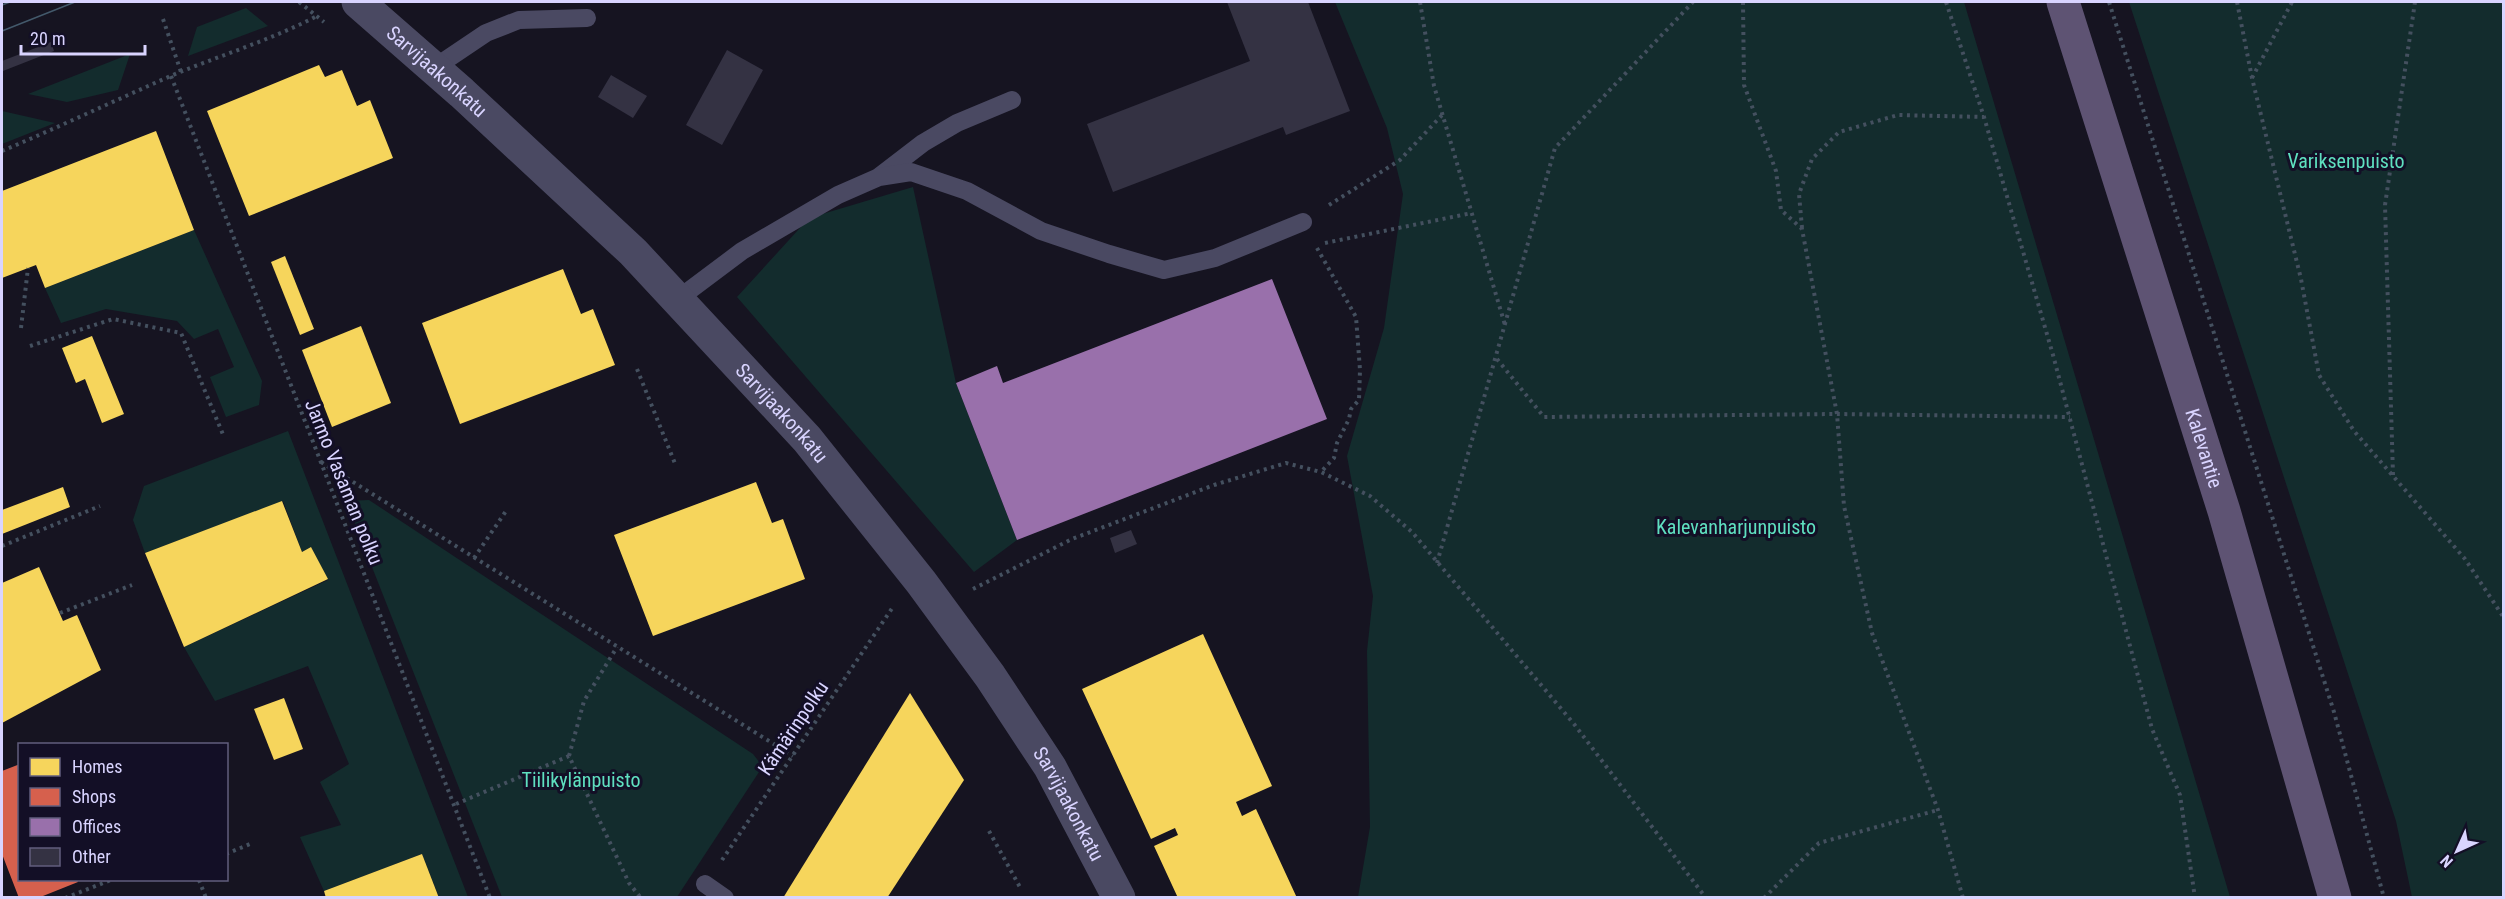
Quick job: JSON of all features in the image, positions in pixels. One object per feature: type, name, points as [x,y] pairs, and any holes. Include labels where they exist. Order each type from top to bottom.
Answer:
[{"type":"main road","name":"Kalevantie","points":[[2062,2],[2224,510],[2335,897]]},
{"type":"street","name":"Sarvijaakonkatu","points":[[358,2],[434,68],[633,252],[807,439],[921,582],[990,676],[1050,767],[1119,897]]},
{"type":"lane","points":[[434,68],[486,33],[519,20],[587,18]]},
{"type":"lane","points":[[678,299],[751,246],[838,195],[879,177],[923,142],[948,128],[1012,100]]},
{"type":"lane","points":[[879,177],[911,172],[967,191],[1041,231],[1164,270],[1215,258],[1302,222]]},
{"type":"lane","points":[[705,885],[725,897]]},
{"type":"path","points":[[299,2],[327,24]]},
{"type":"path","points":[[1420,2],[1434,86],[1505,327]]},
{"type":"path","points":[[1437,563],[1497,359],[1555,148],[1693,2]]},
{"type":"path","points":[[1743,2],[1744,85],[1776,171],[1781,210],[1802,230]]},
{"type":"path","points":[[1946,2],[1984,117],[2070,417],[2152,729],[2181,795],[2195,897]]},
{"type":"path","points":[[2109,2],[2334,712],[2384,897]]},
{"type":"path","points":[[2237,2],[2252,78],[2301,279],[2319,375],[2354,431],[2465,559],[2504,618]]},
{"type":"path","points":[[2252,78],[2292,2]]},
{"type":"path","points":[[2393,476],[2385,205],[2415,2]]},
{"type":"path","points":[[2,151],[77,120],[171,76],[286,32],[317,16]]},
{"type":"path","points":[[163,20],[181,72]]},
{"type":"path","name":"Jarmo Vasaman polku","points":[[171,76],[456,804],[490,897]]},
{"type":"path","points":[[1302,222],[1400,160],[1442,115]]},
{"type":"path","points":[[1963,897],[1938,810],[1872,633],[1844,506],[1838,414],[1802,230],[1799,194],[1812,159],[1839,132],[1898,115],[1984,117]]},
{"type":"path","points":[[1321,472],[1334,458],[1336,443],[1349,419],[1351,409],[1359,400],[1360,370],[1356,317],[1316,245],[1472,213]]},
{"type":"path","points":[[21,328],[28,268]]},
{"type":"path","points":[[30,346],[113,319],[181,333],[224,437]]},
{"type":"path","points":[[1497,359],[1544,417],[1838,414],[2070,417]]},
{"type":"path","points":[[637,369],[676,466]]},
{"type":"path","points":[[321,462],[793,756]]},
{"type":"path","points":[[971,590],[1072,539],[1214,485],[1286,463],[1321,472],[1370,496],[1412,532],[1574,724],[1706,897]]},
{"type":"path","points":[[2,546],[100,506]]},
{"type":"path","points":[[474,558],[506,511]]},
{"type":"path","name":"Kämärinpolku","points":[[705,885],[896,602],[921,582]]},
{"type":"path","points":[[60,613],[132,585]]},
{"type":"path","points":[[617,647],[584,701],[568,756],[628,883],[641,897]]},
{"type":"path","points":[[456,804],[568,756]]},
{"type":"path","points":[[1764,897],[1820,843],[1938,810]]},
{"type":"path","points":[[989,831],[1021,889]]},
{"type":"path","points":[[228,853],[250,844]]},
{"type":"path","points":[[65,897],[106,881]]},
{"type":"path","points":[[200,881],[206,897]]},
{"type":"green space","name":"Kalevanharjunpuisto","points":[[1335,2],[1964,2],[2230,897],[1358,897],[1370,827],[1367,651],[1373,596],[1347,456],[1384,328],[1403,194],[1387,128]]},
{"type":"green space","name":"Variksenpuisto","points":[[2129,2],[2503,2],[2503,897],[2412,897],[2396,821]]},
{"type":"green space","points":[[246,8],[268,26],[188,56],[197,27]]},
{"type":"green space","points":[[130,54],[118,90],[67,102],[28,94]]},
{"type":"green space","points":[[2,111],[55,123],[2,144]]},
{"type":"green space","points":[[913,187],[956,383],[1017,540],[974,572],[737,297],[809,218]]},
{"type":"green space","points":[[194,230],[262,381],[259,405],[226,417],[210,377],[234,367],[218,329],[194,339],[177,321],[106,309],[61,323],[45,288]]},
{"type":"green space","points":[[288,431],[468,897],[439,897],[422,854],[324,891],[300,837],[341,825],[320,782],[349,764],[308,666],[215,701],[184,647],[328,580],[311,547],[302,552],[283,501],[145,553],[133,520],[144,486]]},
{"type":"green space","name":"Tiilikylänpuisto","points":[[369,500],[753,754],[760,763],[759,772],[677,897],[502,897],[346,501]]},
{"type":"building: Homes","points":[[319,65],[325,77],[342,70],[357,106],[370,100],[393,158],[249,216],[207,111]]},
{"type":"building: Homes","points":[[156,131],[194,230],[45,288],[36,265],[2,278],[2,191]]},
{"type":"building: Homes","points":[[285,256],[314,329],[300,335],[271,262]]},
{"type":"building: Homes","points":[[563,269],[581,314],[593,309],[615,365],[460,424],[422,323]]},
{"type":"building: Homes","points":[[361,326],[391,403],[332,427],[302,350]]},
{"type":"building: Homes","points":[[92,336],[124,414],[102,423],[85,379],[76,383],[62,348]]},
{"type":"building: Homes","points":[[756,482],[772,523],[783,519],[805,579],[653,636],[614,535]]},
{"type":"building: Homes","points":[[63,487],[70,507],[2,534],[2,510]]},
{"type":"building: Homes","points":[[282,501],[302,552],[311,547],[328,579],[184,647],[145,553]]},
{"type":"building: Homes","points":[[39,567],[63,621],[77,615],[101,670],[2,723],[2,583]]},
{"type":"building: Homes","points":[[1203,634],[1272,786],[1236,802],[1242,816],[1256,809],[1297,898],[1178,898],[1154,846],[1178,835],[1175,828],[1151,839],[1082,689]]},
{"type":"building: Homes","points":[[910,693],[964,780],[887,898],[783,898]]},
{"type":"building: Homes","points":[[284,698],[303,749],[274,760],[254,709]]},
{"type":"building: Homes","points":[[422,854],[439,898],[326,898],[324,891]]},
{"type":"building: Shops","points":[[18,765],[18,881],[78,882],[38,898],[19,898],[2,854],[2,771]]},
{"type":"building: Offices","points":[[1272,279],[1327,419],[1017,540],[956,383],[997,366],[1003,383]]},
{"type":"building: Other","points":[[1227,2],[1308,2],[1350,111],[1286,135],[1283,127],[1113,192],[1087,124],[1250,61]]},
{"type":"building: Other","points":[[51,42],[54,51],[3,71],[2,61]]},
{"type":"building: Other","points":[[727,50],[763,70],[722,145],[686,125]]},
{"type":"building: Other","points":[[611,75],[647,96],[633,118],[598,97]]},
{"type":"building: Other","points":[[1131,530],[1137,544],[1115,553],[1110,538]]},
{"type":"tram line","points":[[2,5],[10,2]]},
{"type":"tram line","points":[[2,31],[75,2]]}]
